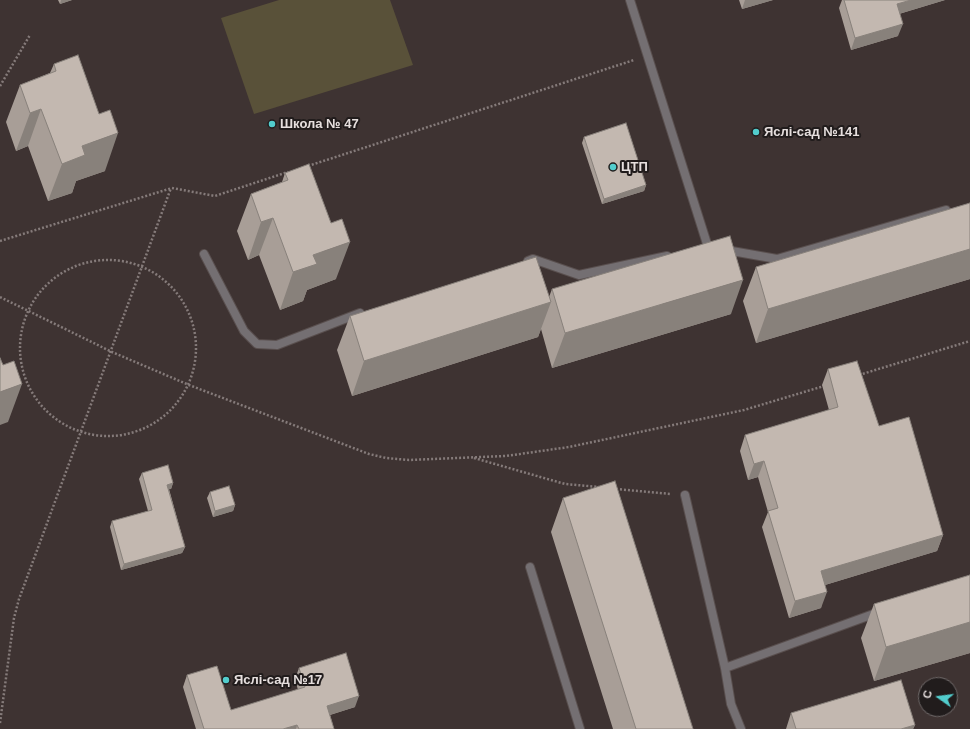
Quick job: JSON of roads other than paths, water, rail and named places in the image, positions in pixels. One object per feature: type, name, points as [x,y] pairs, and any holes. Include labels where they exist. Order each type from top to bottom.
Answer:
[{"type":"lane","points":[[630,0],[648,55],[705,248],[777,259],[955,207]]},
{"type":"lane","points":[[518,264],[533,259],[579,275],[678,253]]},
{"type":"lane","points":[[204,254],[244,331],[257,344],[277,345],[367,311]]},
{"type":"lane","points":[[685,495],[732,704],[741,729]]},
{"type":"lane","points":[[530,567],[580,729]]},
{"type":"lane","points":[[725,668],[888,608]]},
{"type":"place","name":"Школа № 47","points":[[272,124]]},
{"type":"place","name":"Яслі-сад №141","points":[[756,132]]},
{"type":"place","name":"ЦТП","points":[[613,167]]},
{"type":"place","name":"Яслі-сад №17","points":[[226,680]]}]
